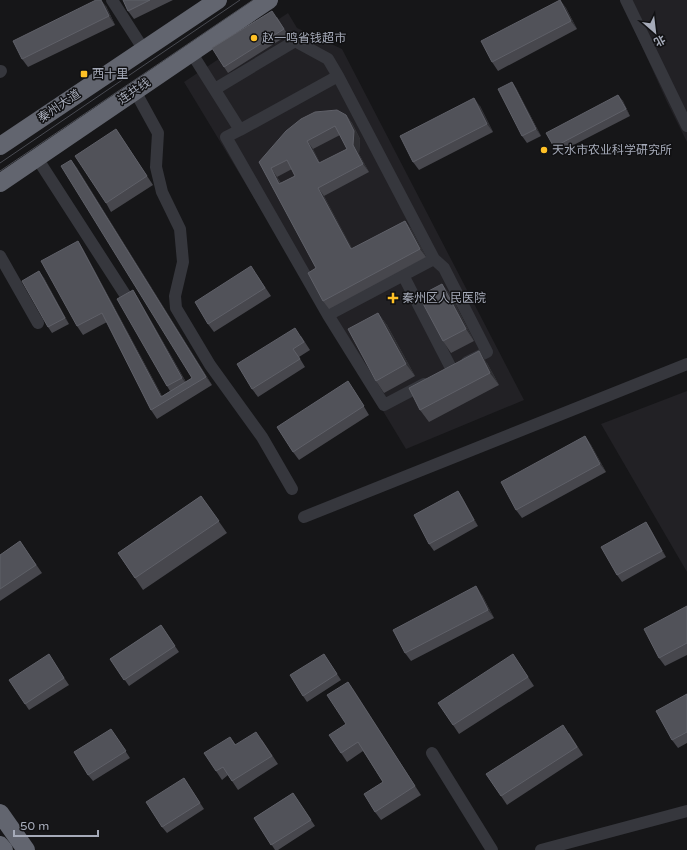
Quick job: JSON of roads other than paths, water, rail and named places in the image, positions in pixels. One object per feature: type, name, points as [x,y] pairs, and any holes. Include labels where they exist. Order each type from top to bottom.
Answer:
[{"type":"highway","name":"秦州大道","points":[[0,146],[218,0]]},
{"type":"highway","name":"连共线","points":[[0,183],[269,0]]},
{"type":"highway","points":[[0,813],[26,850]]},
{"type":"street","points":[[112,0],[144,50]]},
{"type":"street","points":[[626,0],[687,126]]},
{"type":"street","points":[[215,89],[295,41],[328,59],[338,76],[434,259],[444,268],[487,352],[384,405],[328,315],[226,137],[338,76]]},
{"type":"street","points":[[192,52],[240,130]]},
{"type":"street","points":[[135,91],[158,133],[156,167],[162,192],[180,229],[183,262],[175,296],[176,308],[210,365],[262,437],[292,489]]},
{"type":"street","points":[[37,158],[126,296]]},
{"type":"street","points":[[0,256],[38,323]]},
{"type":"street","points":[[328,315],[434,259]]},
{"type":"street","points":[[402,276],[452,370]]},
{"type":"street","points":[[304,517],[687,364]]},
{"type":"street","points":[[432,753],[492,850]]},
{"type":"street","points":[[541,850],[687,811]]},
{"type":"tram line","points":[[0,163],[240,0]]},
{"type":"tram line","points":[[0,171],[253,0]]},
{"type":"place","name":"赵一鸣省钱超市","points":[[254,38]]},
{"type":"place","name":"西十里","points":[[84,74]]},
{"type":"place","name":"天水市农业科学研究所","points":[[544,150]]},
{"type":"place","name":"秦州区人民医院","points":[[393,298]]}]
